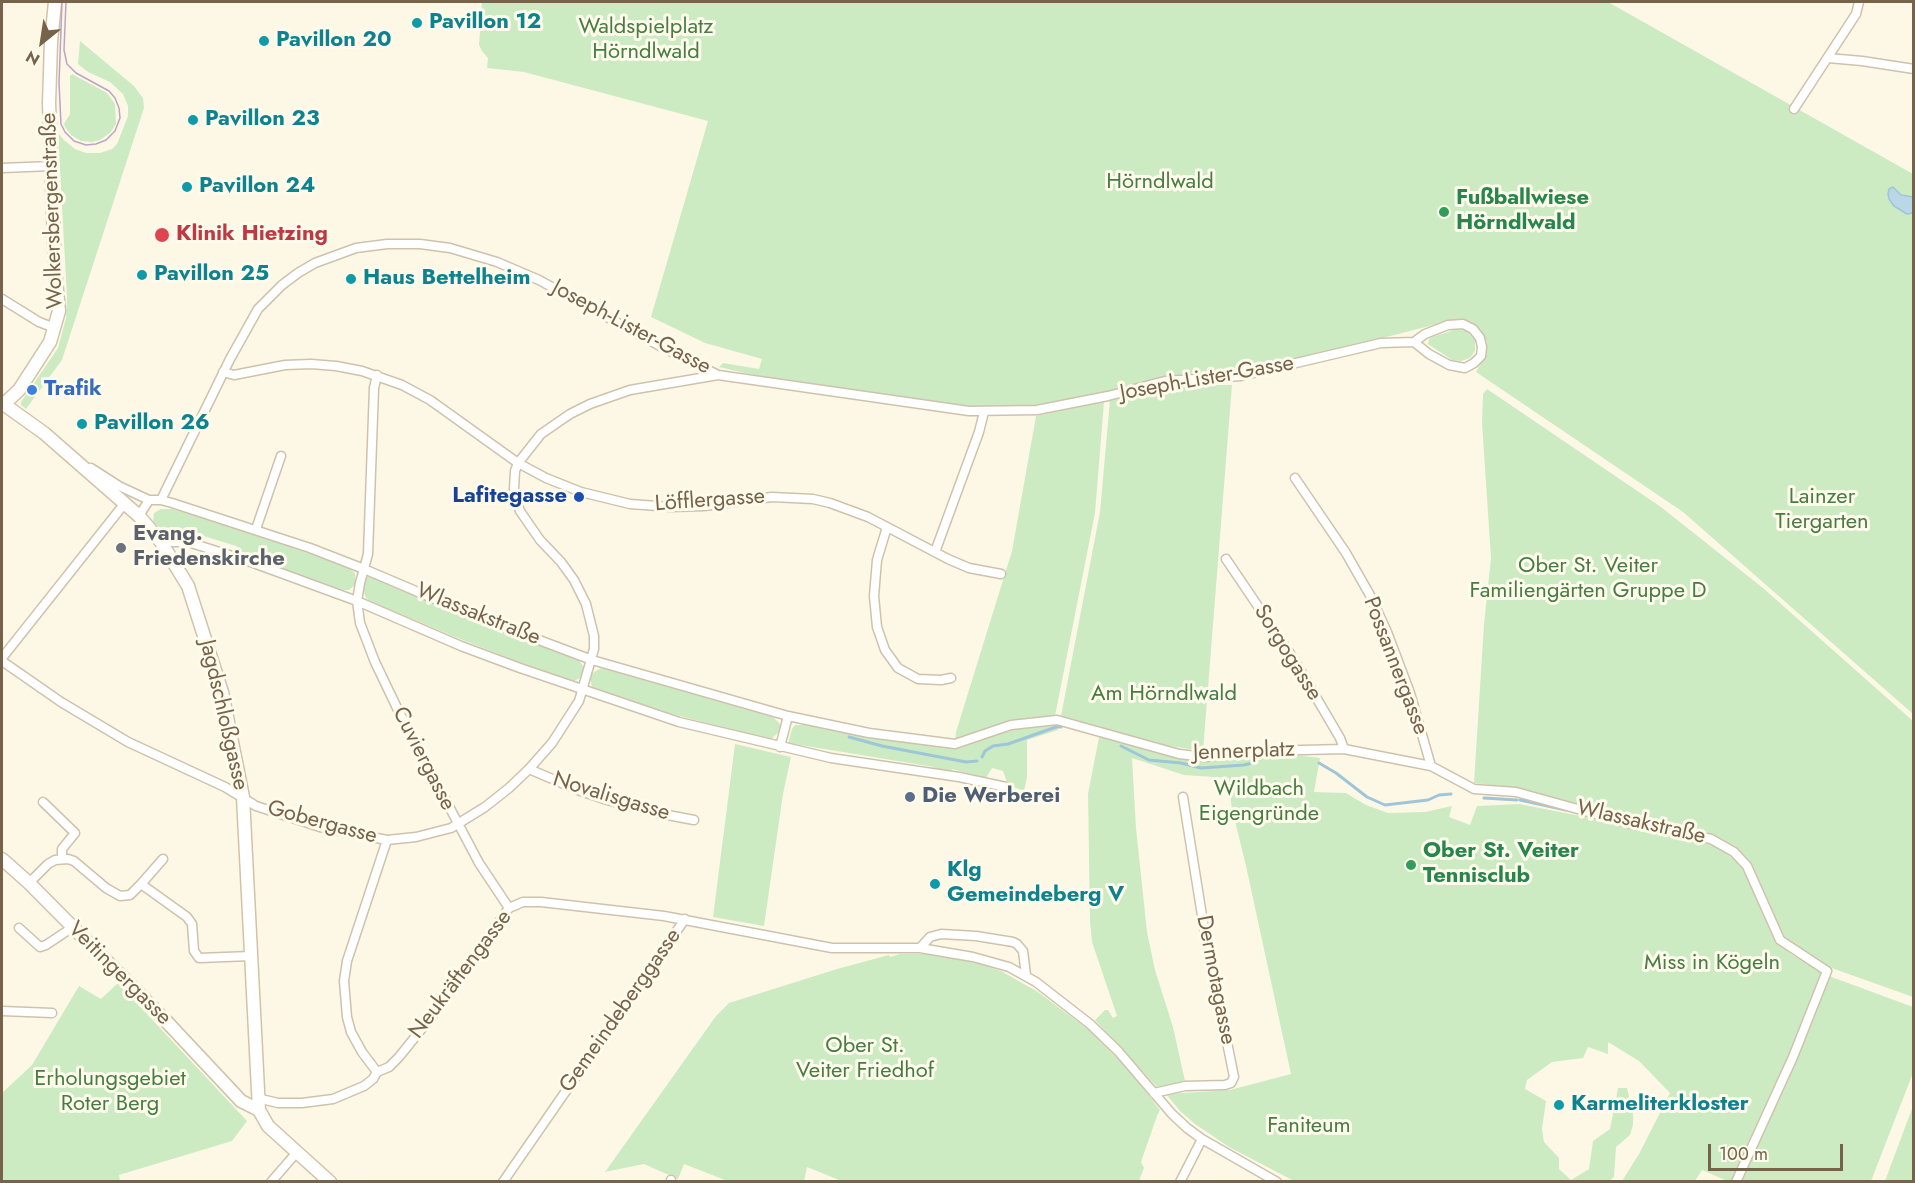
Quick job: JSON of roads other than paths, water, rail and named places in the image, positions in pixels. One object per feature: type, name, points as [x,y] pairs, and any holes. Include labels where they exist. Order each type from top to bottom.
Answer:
[{"type":"street","name":"Wolkersbergenstraße","points":[[2,405],[19,390],[50,342],[59,311],[55,270],[49,86],[54,2]]},
{"type":"street","points":[[1794,109],[1856,14],[1859,2]]},
{"type":"street","points":[[1828,58],[1914,69]]},
{"type":"street","points":[[2,168],[52,166]]},
{"type":"street","name":"Joseph-Lister-Gasse","points":[[161,500],[242,334],[258,309],[282,285],[315,263],[356,248],[387,244],[420,244],[450,248],[498,262],[523,272],[718,375],[984,412],[1037,410],[1108,396],[1165,381],[1241,376],[1381,343],[1413,342],[1425,334],[1448,326],[1463,324],[1473,329],[1480,338],[1481,356],[1474,363],[1462,368],[1449,365],[1413,342]]},
{"type":"street","points":[[2,298],[39,322],[55,328]]},
{"type":"street","name":"Löfflergasse","points":[[223,372],[234,375],[285,365],[311,364],[336,366],[377,375],[430,400],[518,463],[546,478],[581,492],[630,504],[652,506],[688,507],[749,498],[792,497],[830,503],[849,509],[969,568],[1001,574]]},
{"type":"street","points":[[357,601],[368,554],[374,388],[377,375]]},
{"type":"street","points":[[583,691],[594,649],[594,636],[586,604],[561,562],[528,525],[516,500],[514,479],[518,463],[541,434],[570,414],[590,404],[630,390],[718,375]]},
{"type":"street","name":"Jagdschloßgasse","points":[[2,405],[44,433],[125,502],[162,542],[186,581],[222,692],[243,797],[258,1104]]},
{"type":"street","points":[[935,552],[979,432],[984,412]]},
{"type":"street","name":"Wlassakstraße","points":[[65,451],[119,486],[149,500],[161,500],[256,529],[364,569],[470,614],[592,660],[788,716],[869,733],[955,744]]},
{"type":"street","points":[[256,529],[281,456]]},
{"type":"street","name":"Possannergasse","points":[[1295,478],[1346,553],[1371,597],[1410,693],[1431,766]]},
{"type":"street","points":[[139,516],[149,500]]},
{"type":"street","points":[[2,659],[125,502]]},
{"type":"street","points":[[887,527],[877,560],[874,596],[877,627],[885,650],[898,668],[918,679],[951,678]]},
{"type":"street","name":"Wlassakstraße","points":[[162,542],[188,542],[248,561],[357,601],[461,646],[583,691],[679,722],[831,758],[959,777],[1005,788]]},
{"type":"street","name":"Sorgogasse","points":[[1226,559],[1293,658],[1340,738],[1344,749]]},
{"type":"street","name":"Cuviergasse","points":[[357,601],[360,623],[375,662],[398,710],[478,863],[509,908]]},
{"type":"street","name":"Gobergasse","points":[[2,659],[61,702],[128,741],[225,787],[256,806],[320,827],[387,840],[429,835],[458,824],[485,807],[529,770],[562,729],[583,691]]},
{"type":"street","points":[[780,747],[788,716]]},
{"type":"street","name":"Jennerplatz","points":[[955,744],[1011,725],[1057,720],[1179,754],[1204,757],[1344,749],[1431,766]]},
{"type":"street","name":"Wlassakstraße","points":[[1431,766],[1474,789],[1516,792],[1632,824],[1684,832],[1716,841],[1734,852],[1747,866],[1780,940],[1827,971],[1793,1057],[1736,1182]]},
{"type":"street","name":"Novalisgasse","points":[[529,770],[607,800],[693,820]]},
{"type":"street","name":"Dermotagasse","points":[[1154,1093],[1185,1086],[1225,1085],[1231,1083],[1234,1077],[1204,928],[1184,797]]},
{"type":"street","points":[[43,802],[75,832],[62,849],[62,858]]},
{"type":"street","points":[[377,1072],[351,1032],[344,999],[344,981],[347,961],[387,840]]},
{"type":"street","points":[[29,883],[48,864],[62,858],[74,861],[106,888],[120,896],[130,895],[163,859]]},
{"type":"street","name":"Veitingergasse","points":[[2,859],[74,927],[240,1101],[258,1104],[268,1126],[330,1182]]},
{"type":"street","points":[[141,884],[187,917],[192,924],[194,951],[199,958],[251,956]]},
{"type":"street","name":"Neukräftengasse","points":[[258,1104],[289,1104],[333,1099],[358,1090],[369,1083],[377,1072],[389,1067],[399,1057],[436,1011],[509,908],[523,902],[541,902],[685,919]]},
{"type":"street","name":"Gemeindeberggasse","points":[[503,1182],[685,919],[832,948],[920,948],[991,961],[1026,975],[1090,1024],[1118,1052],[1172,1114],[1202,1139],[1277,1182]]},
{"type":"street","points":[[19,928],[40,947],[74,927]]},
{"type":"street","name":"Gemeindeberggasse","points":[[920,948],[930,937],[941,934],[976,936],[1013,942],[1023,951],[1026,975]]},
{"type":"street","points":[[2,1011],[52,1013]]},
{"type":"street","points":[[1180,1182],[1202,1139]]},
{"type":"street","points":[[272,1182],[297,1152]]},
{"type":"water","points":[[1893,187],[1901,195],[1913,197],[1913,213],[1907,214],[1894,206],[1888,194],[1889,189]]},
{"type":"waterway","points":[[982,757],[985,751],[993,746],[1008,744],[1061,727]]},
{"type":"waterway","points":[[849,737],[882,746],[966,762],[977,761]]},
{"type":"waterway","points":[[1121,746],[1149,760],[1181,763],[1201,768],[1256,762]]},
{"type":"waterway","points":[[1319,763],[1367,797],[1385,805],[1428,800],[1439,795],[1451,794]]},
{"type":"waterway","points":[[1484,798],[1517,800]]},
{"type":"waterway","points":[[1520,800],[1566,810]]},
{"type":"tram line","points":[[62,2],[59,83],[61,124],[74,141],[86,145],[96,144],[106,140],[115,131],[120,118],[119,108],[109,91],[76,73],[67,64],[64,50],[66,2]]},
{"type":"place","name":"Pavillon 12","points":[[417,23]]},
{"type":"place","name":"Pavillon 20","points":[[264,41]]},
{"type":"place","name":"Pavillon 23","points":[[193,120]]},
{"type":"place","name":"Pavillon 24","points":[[187,187]]},
{"type":"place","name":"Fußballwiese Hörndlwald","points":[[1444,212]]},
{"type":"place","name":"Klinik Hietzing","points":[[162,235]]},
{"type":"place","name":"Pavillon 25","points":[[142,275]]},
{"type":"place","name":"Haus Bettelheim","points":[[351,279]]},
{"type":"place","name":"Trafik","points":[[32,390]]},
{"type":"place","name":"Pavillon 26","points":[[82,424]]},
{"type":"place","name":"Lafitegasse","points":[[579,497]]},
{"type":"place","name":"Evang. Friedenskirche","points":[[121,548]]},
{"type":"place","name":"Die Werberei","points":[[910,797]]},
{"type":"place","name":"Ober St. Veiter Tennisclub","points":[[1411,865]]},
{"type":"place","name":"Klg Gemeindeberg V","points":[[935,884]]},
{"type":"place","name":"Karmeliterkloster","points":[[1559,1105]]},
{"type":"park label","name":"Waldspielplatz Hörndlwald","points":[[646,40]]},
{"type":"park label","name":"Hörndlwald","points":[[1160,183]]},
{"type":"park label","name":"Lainzer Tiergarten","points":[[1822,510]]},
{"type":"park label","name":"Ober St. Veiter Familiengärten Gruppe D","points":[[1588,580]]},
{"type":"park label","name":"Am Hörndlwald","points":[[1164,695]]},
{"type":"park label","name":"Wildbach Eigengründe","points":[[1259,802]]},
{"type":"park label","name":"Miss in Kögeln","points":[[1712,964]]},
{"type":"park label","name":"Ober St. Veiter Friedhof","points":[[865,1060]]},
{"type":"park label","name":"Erholungsgebiet Roter Berg","points":[[110,1092]]},
{"type":"park label","name":"Faniteum","points":[[1309,1127]]}]
